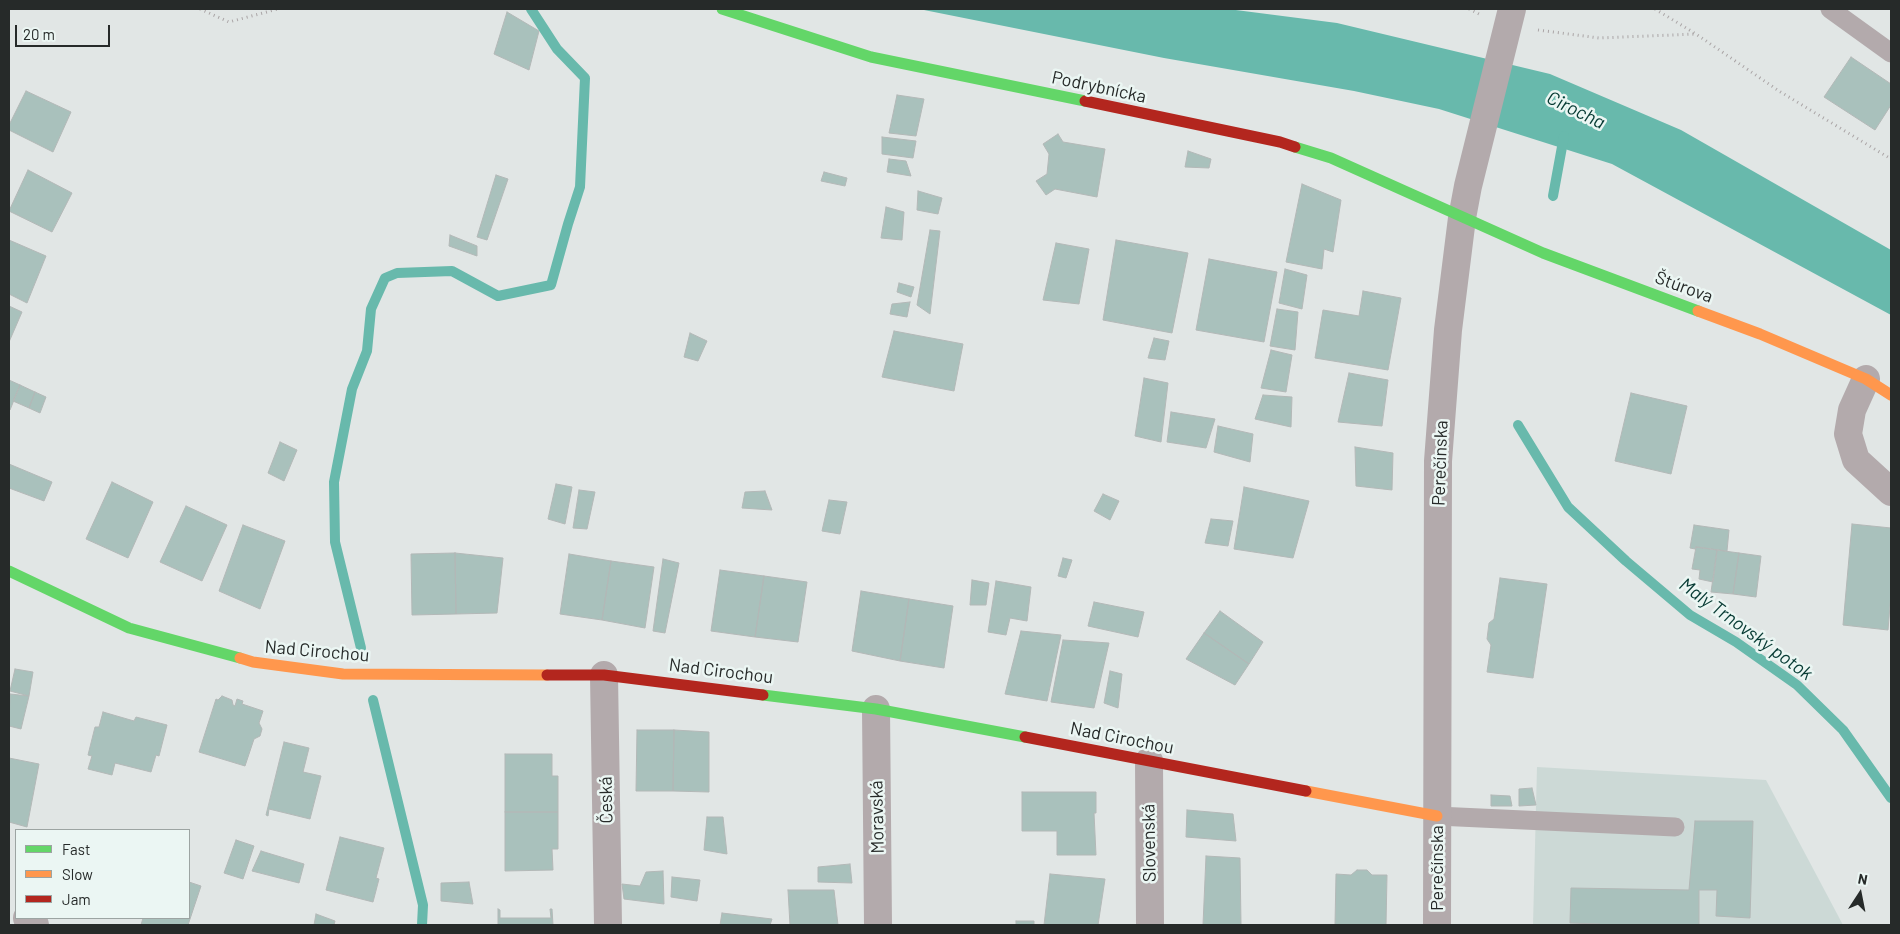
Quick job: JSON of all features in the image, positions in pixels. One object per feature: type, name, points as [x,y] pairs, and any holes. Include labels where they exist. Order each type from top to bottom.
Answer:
[{"type":"street","name":"Podrybnícka","points":[[722,9],[871,57],[1280,142],[1331,158],[1462,218]]},
{"type":"street","name":"Perečínska","points":[[1437,925],[1438,461],[1448,330],[1462,218],[1468,186],[1512,9]]},
{"type":"street","name":"Štúrova","points":[[1462,218],[1542,253],[1760,334],[1866,379],[1891,395]]},
{"type":"street","points":[[1866,379],[1852,410],[1848,434],[1856,460],[1891,492]]},
{"type":"street","name":"Nad Cirochou","points":[[9,571],[129,628],[253,662],[342,674],[604,674],[876,708],[1437,816]]},
{"type":"street","name":"Česká","points":[[604,674],[608,925]]},
{"type":"street","name":"Moravská","points":[[876,708],[878,925]]},
{"type":"street","name":"Slovenská","points":[[1149,761],[1150,925]]},
{"type":"lane","points":[[1830,9],[1891,53]]},
{"type":"lane","points":[[1437,816],[1675,826]]},
{"type":"path","points":[[200,9],[229,22],[278,9]]},
{"type":"path","points":[[1469,9],[1484,15]]},
{"type":"path","points":[[1655,9],[1696,34],[1779,91],[1891,159]]},
{"type":"path","points":[[1535,30],[1598,38],[1696,34]]},
{"type":"shaded area","points":[[1537,767],[1766,780],[1843,925],[1533,925]]},
{"type":"water","name":"Cirocha","points":[[919,9],[1228,9],[1337,23],[1550,74],[1681,130],[1891,250],[1891,315],[1612,164],[1439,109],[1354,91],[1164,58]]},
{"type":"building","points":[[507,12],[539,31],[529,70],[494,54]]},
{"type":"building","points":[[1851,57],[1891,84],[1891,105],[1875,130],[1824,97]]},
{"type":"building","points":[[26,91],[71,112],[53,152],[9,130],[9,125]]},
{"type":"building","points":[[897,95],[924,99],[916,136],[889,133]]},
{"type":"building","points":[[1058,134],[1063,142],[1105,149],[1097,197],[1055,189],[1046,195],[1036,181],[1047,174],[1049,154],[1043,144]]},
{"type":"building","points":[[882,137],[916,141],[913,158],[882,154]]},
{"type":"building","points":[[1188,151],[1211,159],[1209,168],[1185,167]]},
{"type":"building","points":[[889,159],[906,161],[911,176],[887,172]]},
{"type":"building","points":[[28,170],[72,193],[52,232],[9,211]]},
{"type":"building","points":[[824,172],[847,178],[845,186],[821,181]]},
{"type":"building","points":[[496,175],[508,179],[487,240],[477,237]]},
{"type":"building","points":[[1302,184],[1341,200],[1333,252],[1324,249],[1322,269],[1286,262]]},
{"type":"building","points":[[918,191],[942,198],[938,214],[917,210]]},
{"type":"building","points":[[886,207],[904,212],[902,240],[881,238]]},
{"type":"building","points":[[930,230],[940,231],[930,314],[917,305]]},
{"type":"building","points":[[450,235],[477,246],[477,256],[449,246]]},
{"type":"building","points":[[9,240],[46,256],[27,303],[9,294]]},
{"type":"building","points":[[1116,240],[1188,253],[1172,333],[1103,320]]},
{"type":"building","points":[[1056,243],[1089,249],[1079,304],[1043,300]]},
{"type":"building","points":[[1209,259],[1277,272],[1264,342],[1196,330]]},
{"type":"building","points":[[1285,269],[1307,275],[1302,309],[1279,303]]},
{"type":"building","points":[[899,283],[914,287],[911,297],[897,292]]},
{"type":"building","points":[[1363,291],[1401,298],[1388,370],[1315,358],[1323,310],[1359,316]]},
{"type":"building","points":[[910,302],[907,317],[890,314],[892,304]]},
{"type":"building","points":[[9,306],[22,312],[9,342]]},
{"type":"building","points":[[1277,309],[1298,312],[1295,350],[1270,346]]},
{"type":"building","points":[[894,331],[963,344],[954,391],[882,377]]},
{"type":"building","points":[[690,333],[707,341],[698,361],[684,357]]},
{"type":"building","points":[[1154,338],[1169,341],[1165,360],[1148,358]]},
{"type":"building","points":[[1271,350],[1292,355],[1286,392],[1261,388]]},
{"type":"building","points":[[1349,373],[1388,380],[1382,426],[1338,422]]},
{"type":"building","points":[[1144,378],[1168,383],[1161,442],[1135,436]]},
{"type":"building","points":[[9,380],[20,385],[10,410],[9,409]]},
{"type":"building","points":[[20,385],[35,392],[29,408],[13,401]]},
{"type":"building","points":[[35,392],[46,397],[40,413],[29,408]]},
{"type":"building","points":[[1631,393],[1687,406],[1671,474],[1615,461]]},
{"type":"building","points":[[1263,395],[1292,397],[1291,427],[1255,419]]},
{"type":"building","points":[[1171,412],[1215,419],[1206,448],[1167,442]]},
{"type":"building","points":[[1218,426],[1253,434],[1250,462],[1214,452]]},
{"type":"building","points":[[280,442],[297,450],[284,481],[268,473]]},
{"type":"building","points":[[1355,447],[1393,453],[1392,490],[1356,486]]},
{"type":"building","points":[[9,464],[52,482],[44,501],[9,488]]},
{"type":"building","points":[[112,482],[153,502],[128,558],[86,539]]},
{"type":"building","points":[[556,484],[572,487],[565,524],[548,519]]},
{"type":"building","points":[[1244,487],[1309,501],[1293,558],[1234,549]]},
{"type":"building","points":[[579,490],[595,492],[587,529],[573,528]]},
{"type":"building","points":[[765,491],[772,510],[742,508],[745,492]]},
{"type":"building","points":[[1103,494],[1119,501],[1110,520],[1094,511]]},
{"type":"building","points":[[829,500],[847,502],[840,534],[822,531]]},
{"type":"building","points":[[186,506],[227,525],[202,581],[160,562]]},
{"type":"building","points":[[1211,519],[1233,521],[1228,546],[1205,543]]},
{"type":"building","points":[[1852,524],[1891,528],[1891,594],[1888,630],[1843,625]]},
{"type":"building","points":[[243,525],[285,541],[260,609],[219,591]]},
{"type":"building","points":[[1694,525],[1729,530],[1727,551],[1690,548]]},
{"type":"building","points":[[1696,547],[1717,550],[1713,582],[1699,579],[1700,570],[1692,569]]},
{"type":"building","points":[[1717,550],[1739,553],[1733,594],[1711,592]]},
{"type":"building","points":[[455,553],[456,614],[412,615],[411,554]]},
{"type":"building","points":[[455,553],[503,558],[497,613],[456,614]]},
{"type":"building","points":[[1739,553],[1761,556],[1756,597],[1733,594]]},
{"type":"building","points":[[569,554],[611,561],[602,620],[560,614]]},
{"type":"building","points":[[1063,558],[1072,560],[1066,578],[1058,576]]},
{"type":"building","points":[[663,559],[679,563],[665,633],[653,631]]},
{"type":"building","points":[[611,561],[654,567],[645,628],[602,620]]},
{"type":"building","points":[[720,570],[764,576],[755,637],[711,631]]},
{"type":"building","points":[[764,576],[807,582],[798,642],[755,637]]},
{"type":"building","points":[[1500,578],[1547,584],[1533,678],[1487,672],[1491,645],[1487,639],[1489,623],[1494,619]]},
{"type":"building","points":[[972,580],[989,583],[986,605],[970,605]]},
{"type":"building","points":[[996,581],[1031,587],[1027,621],[1010,618],[1006,635],[988,632]]},
{"type":"building","points":[[861,591],[909,599],[900,661],[852,651]]},
{"type":"building","points":[[909,599],[953,606],[944,668],[900,661]]},
{"type":"building","points":[[1094,602],[1144,612],[1138,637],[1088,626]]},
{"type":"building","points":[[1220,611],[1263,642],[1249,664],[1204,633]]},
{"type":"building","points":[[1021,631],[1061,635],[1047,701],[1005,694]]},
{"type":"building","points":[[1204,633],[1249,664],[1235,685],[1186,659]]},
{"type":"building","points":[[1063,640],[1109,643],[1094,708],[1051,702]]},
{"type":"building","points":[[15,669],[33,672],[29,696],[10,691]]},
{"type":"building","points":[[1110,671],[1122,674],[1118,708],[1104,703]]},
{"type":"building","points":[[10,694],[29,696],[21,729],[9,726]]},
{"type":"building","points":[[222,696],[232,700],[235,706],[237,699],[243,701],[242,704],[263,711],[259,723],[262,729],[260,736],[254,739],[245,766],[199,752],[216,699],[218,700]]},
{"type":"building","points":[[103,712],[134,721],[136,717],[167,725],[159,756],[156,755],[151,772],[115,763],[112,775],[88,769],[92,756],[88,755],[95,727],[99,727]]},
{"type":"building","points":[[637,730],[674,730],[673,791],[636,791]]},
{"type":"building","points":[[674,730],[709,732],[709,792],[673,791]]},
{"type":"building","points":[[284,742],[309,748],[303,772],[321,776],[310,819],[269,809],[268,816],[266,815]]},
{"type":"building","points":[[505,754],[552,754],[552,776],[558,776],[558,812],[505,812]]},
{"type":"building","points":[[9,758],[39,764],[27,827],[9,822]]},
{"type":"building","points":[[1532,788],[1536,805],[1519,806],[1519,789]]},
{"type":"building","points":[[1022,792],[1096,792],[1096,813],[1094,813],[1096,855],[1057,855],[1057,831],[1022,831]]},
{"type":"building","points":[[1491,795],[1510,796],[1512,806],[1491,806]]},
{"type":"building","points":[[1187,810],[1233,814],[1236,841],[1186,837]]},
{"type":"building","points":[[505,812],[558,812],[558,849],[552,849],[553,870],[505,871]]},
{"type":"building","points":[[707,817],[723,817],[727,854],[704,850]]},
{"type":"building","points":[[1695,821],[1753,821],[1750,918],[1716,916],[1717,890],[1699,890],[1699,925],[1600,925],[1570,923],[1571,888],[1689,890]]},
{"type":"building","points":[[340,837],[384,848],[376,878],[379,879],[373,902],[326,890]]},
{"type":"building","points":[[236,840],[254,846],[243,879],[224,873]]},
{"type":"building","points":[[261,851],[304,864],[299,883],[252,871]]},
{"type":"building","points":[[1206,856],[1240,858],[1241,925],[1203,925]]},
{"type":"building","points":[[850,864],[852,883],[818,882],[818,867]]},
{"type":"building","points":[[1357,870],[1367,870],[1372,875],[1387,875],[1386,925],[1335,925],[1336,874],[1351,875]]},
{"type":"building","points":[[663,871],[664,904],[624,899],[622,884],[640,886],[646,872]]},
{"type":"building","points":[[1050,874],[1105,879],[1098,925],[1044,925]]},
{"type":"building","points":[[672,877],[700,880],[697,901],[671,897]]},
{"type":"building","points":[[190,882],[201,886],[190,919]]},
{"type":"building","points":[[469,882],[473,904],[441,901],[441,883]]},
{"type":"building","points":[[788,890],[834,890],[838,925],[790,925]]},
{"type":"building","points":[[498,909],[500,910],[500,918],[551,918],[550,909],[552,909],[553,925],[498,925]]},
{"type":"building","points":[[722,913],[772,919],[770,925],[720,925]]},
{"type":"building","points":[[316,914],[335,921],[334,925],[314,925]]},
{"type":"building","points":[[143,919],[190,919],[188,925],[141,925]]},
{"type":"building","points":[[1016,921],[1034,921],[1034,925],[1016,925]]},
{"type":"waterway","points":[[361,648],[335,542],[334,482],[352,389],[367,351],[371,309],[385,278],[397,273],[452,271],[498,296],[551,285],[580,187],[585,78],[557,49],[531,9]]},
{"type":"waterway","name":"Malý Trnovský potok","points":[[1553,196],[1564,136]]},
{"type":"waterway","name":"Malý Trnovský potok","points":[[1518,425],[1568,507],[1626,561],[1690,615],[1736,642],[1797,685],[1843,730],[1891,798]]},
{"type":"waterway","points":[[373,700],[423,905],[422,925]]},
{"type":"traffic: fast","points":[[722,9],[871,57],[1085,101]]},
{"type":"traffic: fast","points":[[1295,147],[1331,158],[1543,253],[1698,311]]},
{"type":"traffic: fast","points":[[9,571],[129,628],[240,658]]},
{"type":"traffic: fast","points":[[763,695],[876,709],[1025,737]]},
{"type":"traffic: slow","points":[[1698,311],[1760,334],[1866,379],[1891,395]]},
{"type":"traffic: slow","points":[[240,658],[253,662],[343,674],[547,675]]},
{"type":"traffic: slow","points":[[1306,791],[1437,816]]},
{"type":"traffic: jam","points":[[1085,101],[1280,142],[1295,147]]},
{"type":"traffic: jam","points":[[547,675],[604,675],[763,695]]},
{"type":"traffic: jam","points":[[1025,737],[1306,791]]}]
